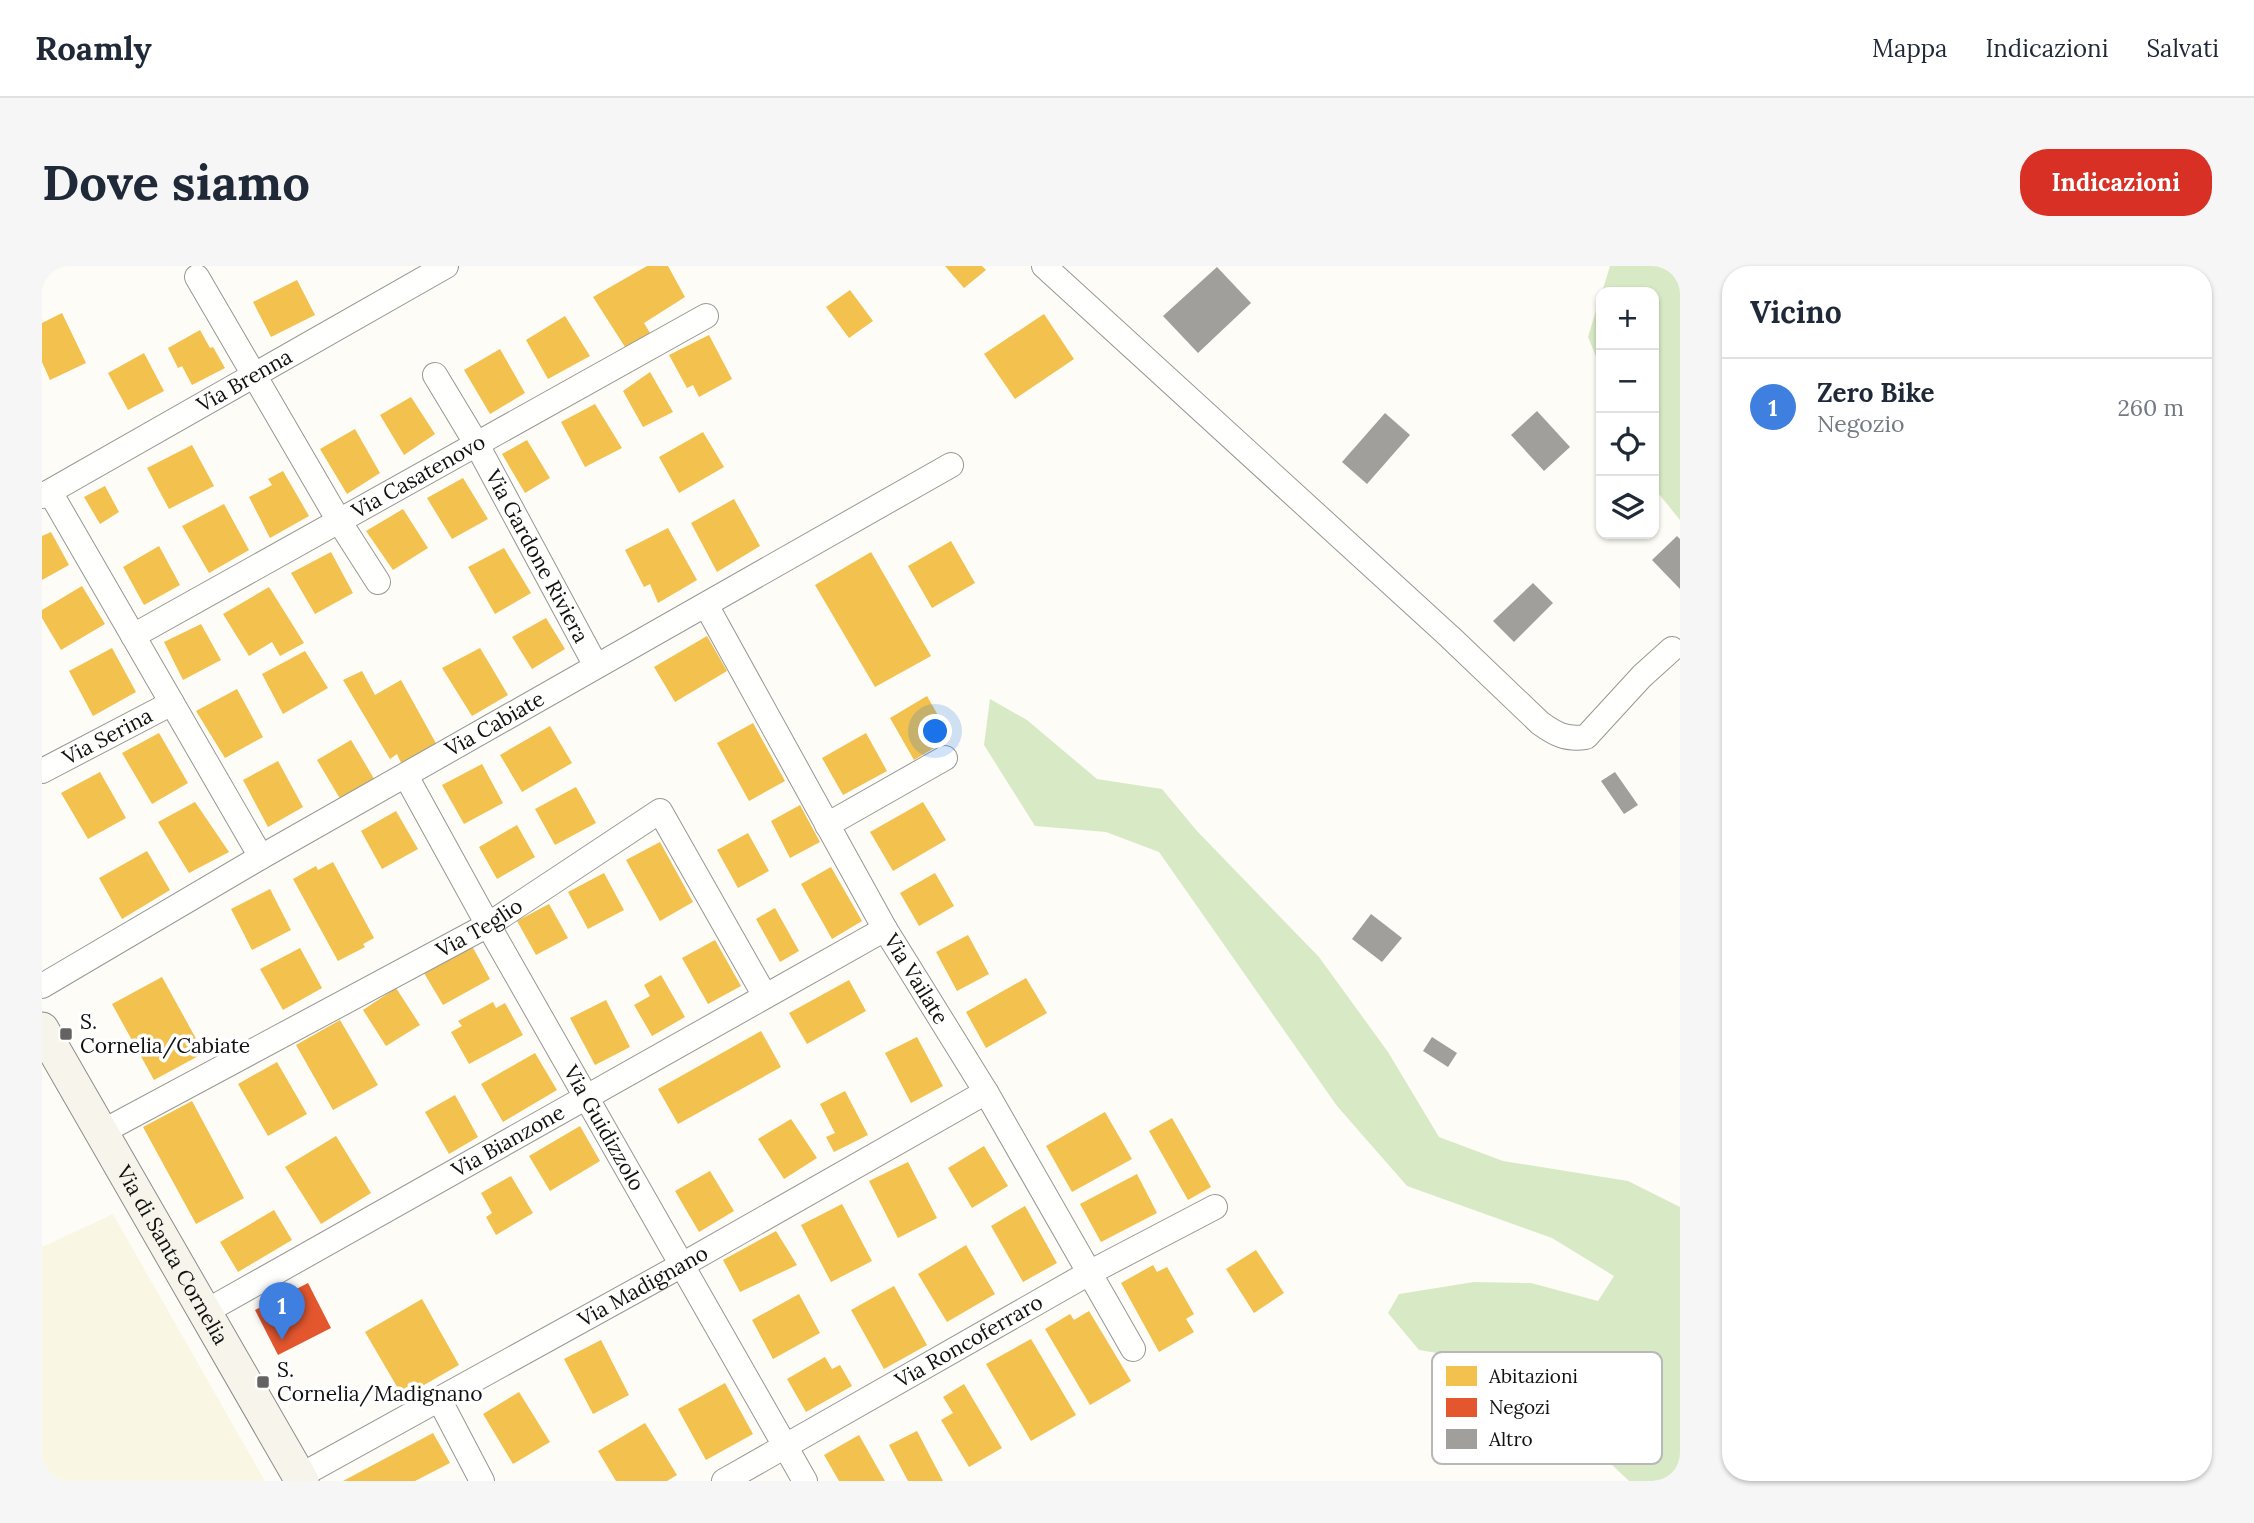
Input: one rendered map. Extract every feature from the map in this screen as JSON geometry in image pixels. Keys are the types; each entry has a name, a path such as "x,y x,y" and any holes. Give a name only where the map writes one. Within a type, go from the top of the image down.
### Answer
{"street":[{"name":"Via Brenna","path":"46,494 446,266"},
{"path":"1044,266 1553,733 1575,739 1586,737 1642,676 1672,649"},
{"path":"197,277 377,582"},
{"name":"Via Casatenovo","path":"133,636 706,316"},
{"name":"Via Gardone Riviera","path":"435,375 476,443 596,666"},
{"name":"Via Cabiate","path":"42,986 261,857 951,465"},
{"path":"46,494 133,636 261,857"},
{"name":"Via Vailate","path":"706,605 885,929 986,1092 1133,1349"},
{"name":"Via Serina","path":"42,771 172,703"},
{"path":"827,825 945,758"},
{"name":"Via Guidizzolo","path":"406,776 805,1481"},
{"name":"Via Teglio","path":"102,1132 488,925 660,811 765,996"},
{"name":"Via Bianzone","path":"205,1312 885,929"},
{"name":"Via di Santa Cornelia","path":"42,1029 301,1479"},
{"name":"Via Madignano","path":"301,1479 986,1092"},
{"name":"Via Roncoferraro","path":"724,1481 1089,1273 1214,1207"},
{"path":"439,1399 482,1481"}],"shaded area":[{"path":"113,1214 265,1481 42,1481 42,1247"}],"green space":[{"path":"1610,266 1680,266 1680,520 1659,494 1659,287 1604,287"},
{"path":"1596,311 1596,357 1588,337"},
{"path":"990,699 1027,720 1097,779 1162,789 1197,831 1319,957 1388,1052 1439,1137 1503,1161 1628,1181 1680,1207 1680,1481 1629,1481 1611,1464 1662,1464 1662,1352 1419,1350 1388,1313 1399,1294 1474,1282 1531,1283 1598,1301 1614,1276 1552,1238 1407,1186 1337,1106 1159,852 1106,832 1035,826 984,745"}],"building: Abitazioni":[{"path":"647,266 668,266 685,297 644,323 650,333 625,347 593,297"},
{"path":"945,266 982,266 986,270 964,288"},
{"path":"297,280 315,315 271,337 253,302"},
{"path":"850,290 873,321 849,338 826,307"},
{"path":"62,313 86,363 50,380 42,362 42,323"},
{"path":"1044,314 1074,359 1015,399 984,354"},
{"path":"565,316 590,356 548,379 526,340"},
{"path":"200,330 225,368 192,385 182,366 178,368 168,348"},
{"path":"709,335 732,379 699,397 693,385 687,388 669,355"},
{"path":"500,349 525,393 490,414 464,370"},
{"path":"144,353 164,391 128,410 108,373"},
{"path":"650,372 673,412 643,427 623,391"},
{"path":"411,397 435,434 404,455 380,415"},
{"path":"595,404 622,448 585,467 561,422"},
{"path":"355,429 380,473 347,494 320,449"},
{"path":"703,432 724,467 679,493 659,457"},
{"path":"527,440 550,478 525,493 502,454"},
{"path":"192,445 214,486 169,509 147,468"},
{"path":"283,471 309,516 270,538 249,497 272,485 268,479"},
{"path":"463,478 488,519 452,539 427,498"},
{"path":"105,486 119,512 100,524 84,497"},
{"path":"734,499 760,546 717,572 691,523"},
{"path":"224,504 249,550 209,573 182,526"},
{"path":"403,509 428,548 393,570 366,531"},
{"path":"668,528 697,580 658,603 650,584 644,587 625,550"},
{"path":"51,532 69,565 42,580 42,536"},
{"path":"951,541 975,583 932,608 908,566"},
{"path":"159,546 180,585 144,605 123,567"},
{"path":"504,548 531,593 495,614 468,567"},
{"path":"331,552 353,593 315,614 291,573"},
{"path":"871,552 931,656 875,687 815,585"},
{"path":"82,586 105,624 61,650 42,618 42,610"},
{"path":"269,587 304,643 280,656 272,642 249,656 223,614"},
{"path":"546,618 565,649 532,669 512,637"},
{"path":"201,624 221,660 183,680 164,642"},
{"path":"707,636 727,671 675,702 654,667"},
{"path":"112,648 136,692 93,716 69,671"},
{"path":"480,648 508,695 472,716 442,668"},
{"path":"305,651 328,688 283,714 262,674"},
{"path":"362,671 375,695 401,680 438,747 403,767 397,754 390,759 343,680"},
{"path":"237,689 263,737 225,758 196,711"},
{"path":"927,696 951,738 914,760 890,718"},
{"path":"753,723 785,781 749,801 717,743"},
{"path":"550,726 572,763 522,792 500,755"},
{"path":"159,733 188,783 152,804 122,753"},
{"path":"866,733 887,771 843,795 822,758"},
{"path":"351,740 376,782 342,802 317,760"},
{"path":"278,761 303,807 268,827 243,780"},
{"path":"482,764 503,803 464,824 442,785"},
{"path":"100,772 126,818 88,839 61,793"},
{"path":"576,787 596,823 555,845 535,809"},
{"path":"195,802 229,852 189,873 158,822"},
{"path":"923,802 946,840 893,871 870,832"},
{"path":"800,805 820,842 790,858 771,821"},
{"path":"396,811 418,849 382,869 361,831"},
{"path":"517,825 535,857 497,879 479,847"},
{"path":"748,833 769,871 738,888 717,850"},
{"path":"660,842 693,902 660,921 626,860"},
{"path":"147,851 170,890 122,919 99,878"},
{"path":"333,862 374,938 363,944 365,947 338,961 293,879 316,866 318,870"},
{"path":"831,867 862,921 832,939 801,884"},
{"path":"604,873 624,910 588,929 568,892"},
{"path":"935,873 954,906 919,926 900,893"},
{"path":"270,889 291,930 252,950 231,909"},
{"path":"549,904 568,938 536,955 517,921"},
{"path":"775,908 799,951 780,962 756,919"},
{"path":"968,935 989,974 957,991 936,952"},
{"path":"715,940 741,986 708,1004 682,958"},
{"path":"472,946 490,979 443,1005 424,973"},
{"path":"300,948 322,988 283,1010 260,969"},
{"path":"661,975 685,1017 652,1036 634,1005 650,996 644,985"},
{"path":"162,977 204,1053 154,1080 112,1004"},
{"path":"1026,978 1047,1013 986,1048 966,1012"},
{"path":"849,980 866,1011 807,1044 789,1013"},
{"path":"396,988 420,1025 386,1046 363,1010"},
{"path":"606,1000 630,1047 595,1065 570,1018"},
{"path":"493,1002 496,1008 505,1003 523,1035 469,1064 451,1032 462,1026 458,1021"},
{"path":"340,1020 378,1085 333,1110 296,1045"},
{"path":"761,1031 781,1067 678,1124 658,1089"},
{"path":"917,1037 943,1086 911,1103 885,1053"},
{"path":"535,1053 557,1090 503,1122 481,1084"},
{"path":"277,1062 307,1114 268,1136 238,1084"},
{"path":"845,1091 868,1135 834,1152 826,1137 835,1133 820,1104"},
{"path":"455,1095 478,1137 449,1154 425,1112"},
{"path":"192,1101 244,1198 196,1224 143,1127"},
{"path":"1105,1112 1132,1159 1072,1192 1046,1146"},
{"path":"1172,1118 1211,1187 1188,1200 1149,1131"},
{"path":"791,1119 817,1158 784,1179 758,1139"},
{"path":"580,1126 600,1161 550,1191 529,1156"},
{"path":"336,1136 371,1193 321,1224 285,1167"},
{"path":"984,1146 1008,1186 972,1208 948,1168"},
{"path":"908,1162 937,1218 898,1238 869,1181"},
{"path":"710,1171 734,1211 699,1232 675,1191"},
{"path":"1137,1174 1157,1213 1101,1242 1080,1204"},
{"path":"511,1176 533,1213 496,1235 486,1217 492,1213 481,1193"},
{"path":"842,1204 872,1261 831,1282 801,1225"},
{"path":"1025,1206 1057,1263 1023,1282 991,1226"},
{"path":"274,1210 292,1240 238,1272 220,1242"},
{"path":"776,1231 797,1265 740,1292 723,1260"},
{"path":"966,1245 995,1294 947,1322 918,1274"},
{"path":"1256,1250 1284,1293 1254,1313 1226,1269"},
{"path":"1153,1265 1157,1272 1167,1267 1194,1314 1186,1319 1194,1332 1159,1352 1121,1283"},
{"path":"894,1286 927,1345 884,1369 851,1310"},
{"path":"799,1294 820,1333 773,1359 752,1320"},
{"path":"422,1299 459,1365 403,1397 365,1332"},
{"path":"1089,1311 1131,1381 1090,1405 1045,1329 1070,1314 1074,1320"},
{"path":"1031,1339 1076,1415 1031,1441 986,1364"},
{"path":"601,1340 629,1395 593,1414 564,1359"},
{"path":"825,1357 832,1369 840,1365 852,1386 806,1412 787,1379"},
{"path":"725,1383 753,1434 706,1460 678,1409"},
{"path":"964,1384 1002,1448 969,1467 941,1420 953,1413 943,1397"},
{"path":"519,1392 550,1442 513,1464 483,1414"},
{"path":"645,1423 677,1475 667,1481 616,1481 598,1451"},
{"path":"917,1431 943,1481 908,1481 889,1445"},
{"path":"433,1433 450,1463 415,1481 343,1481"},
{"path":"859,1435 885,1481 839,1481 824,1455"}],"building: Negozi":[{"path":"308,1283 331,1328 278,1355 255,1310"}],"building: Altro":[{"path":"1217,267 1251,303 1198,353 1163,316"},
{"path":"1537,411 1570,447 1544,471 1511,435"},
{"path":"1385,413 1410,435 1367,484 1342,462"},
{"path":"1677,536 1680,539 1680,589 1652,560"},
{"path":"1533,583 1553,603 1514,642 1493,621"},
{"path":"1615,772 1638,805 1624,814 1601,781"},
{"path":"1371,914 1402,938 1382,962 1352,939"},
{"path":"1432,1037 1457,1053 1448,1067 1423,1051"}],"place":[{"name":"S. Cornelia/Cabiate","path":"66,1034"},
{"name":"Zero Bike","path":"282,1340"},
{"name":"S. Cornelia/Madignano","path":"263,1382"}]}
